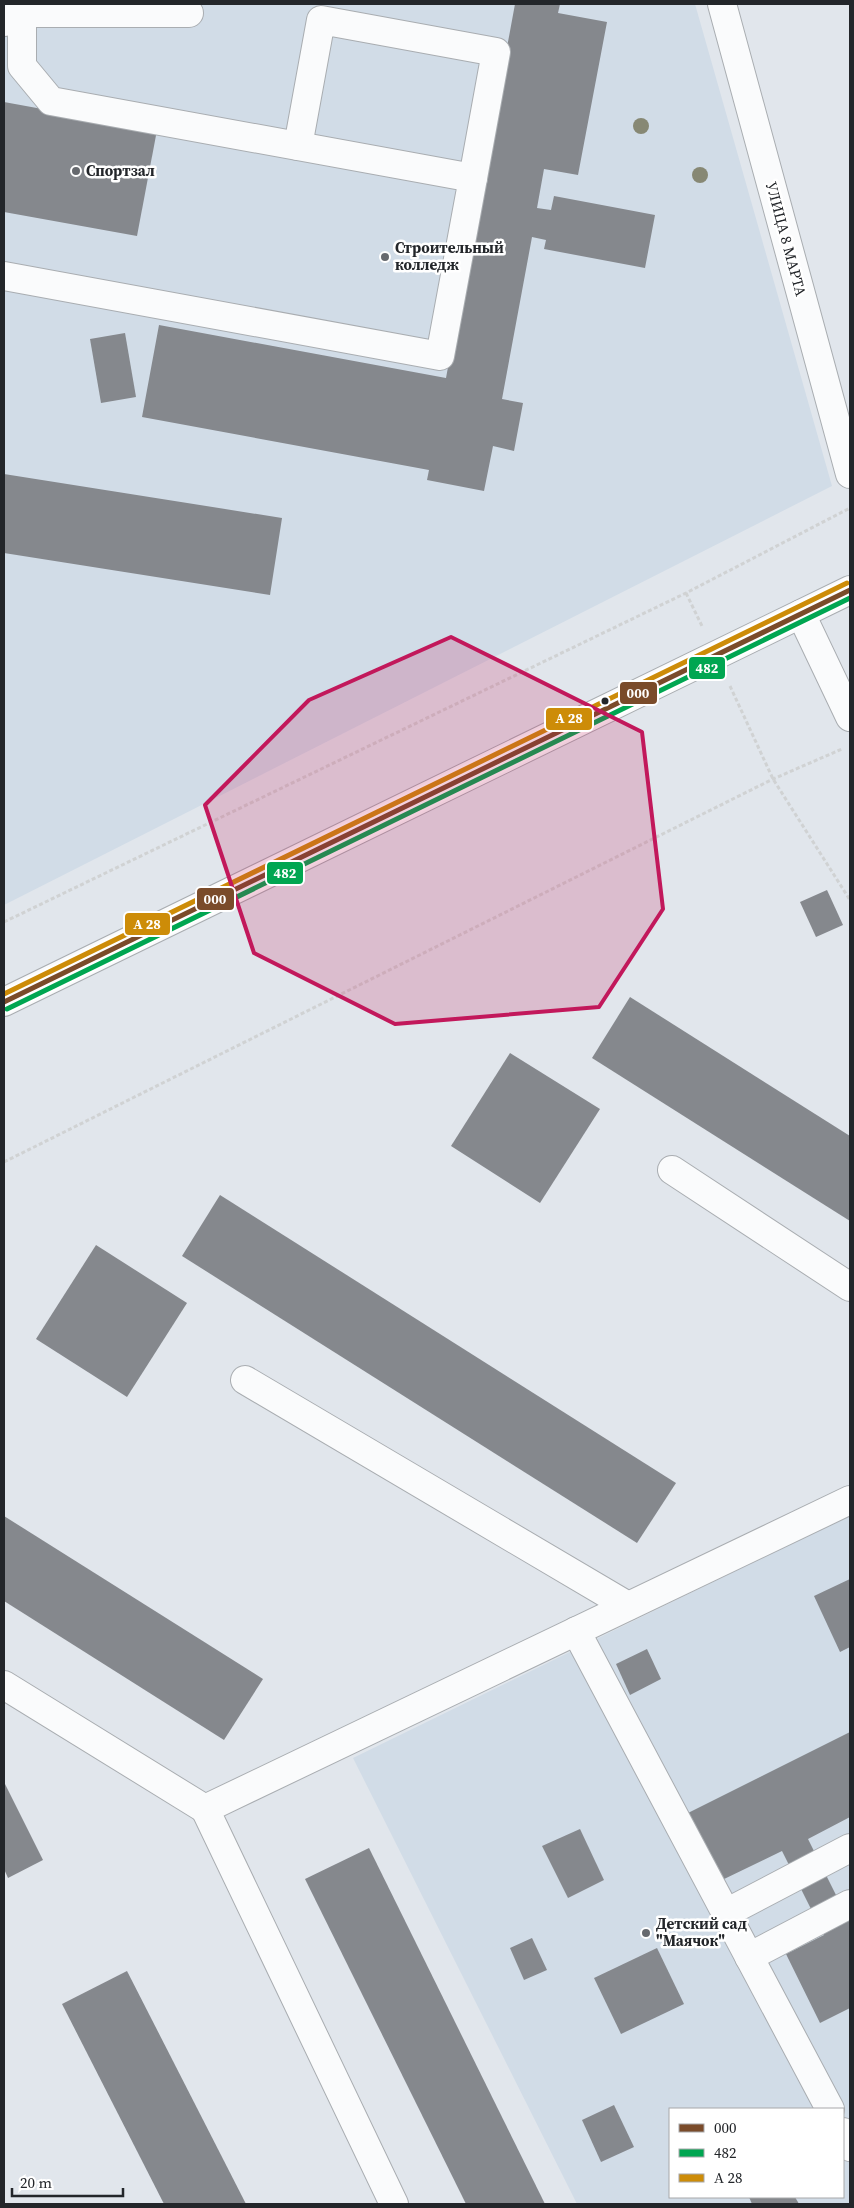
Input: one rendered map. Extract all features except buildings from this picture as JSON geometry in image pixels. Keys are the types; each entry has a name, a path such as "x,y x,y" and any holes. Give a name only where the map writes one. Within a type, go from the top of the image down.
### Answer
{"main road":[{"name":"УЛИЦА 8 МАРТА","path":"722,4 850,474"},
{"path":"189,13 15,13 22,66 51,101 473,178"},
{"path":"4,276 440,356 496,52 321,20 298,146"},
{"path":"4,1002 850,590"},
{"path":"801,614 850,716"},
{"path":"672,1170 850,1287"},
{"path":"245,1380 628,1606"},
{"path":"205,1809 850,1500"},
{"path":"576,1630 829,2108"},
{"path":"4,1685 205,1809 394,2204"},
{"path":"726,1913 850,1848"},
{"path":"749,1958 850,1904"},
{"path":"844,2134 850,2146"}],"path":[{"path":"4,922 686,593 850,508"},
{"path":"686,593 773,779 850,900"},
{"path":"4,1162 773,779 850,745"}],"highlighted area":[{"path":"451,637 642,732 663,909 599,1007 395,1024 254,953 205,805 309,700"}],"shaded area":[{"name":"Строительный колледж","path":"51,4 695,4 832,486 4,905 4,28 53,28"},
{"name":"Детский сад \"Маячок\"","path":"850,1515 850,2204 577,2204 353,1758"}],"transit line":[{"path":"4,994 847,583"},
{"name":"000","path":"4,1002 850,590"},
{"name":"482","path":"7,1009 850,598"}],"place":[{"name":"Спортзал","path":"76,171"},
{"name":"Строительный колледж","path":"385,257"},
{"name":"Детский сад \"Маячок\"","path":"646,1933"}]}
